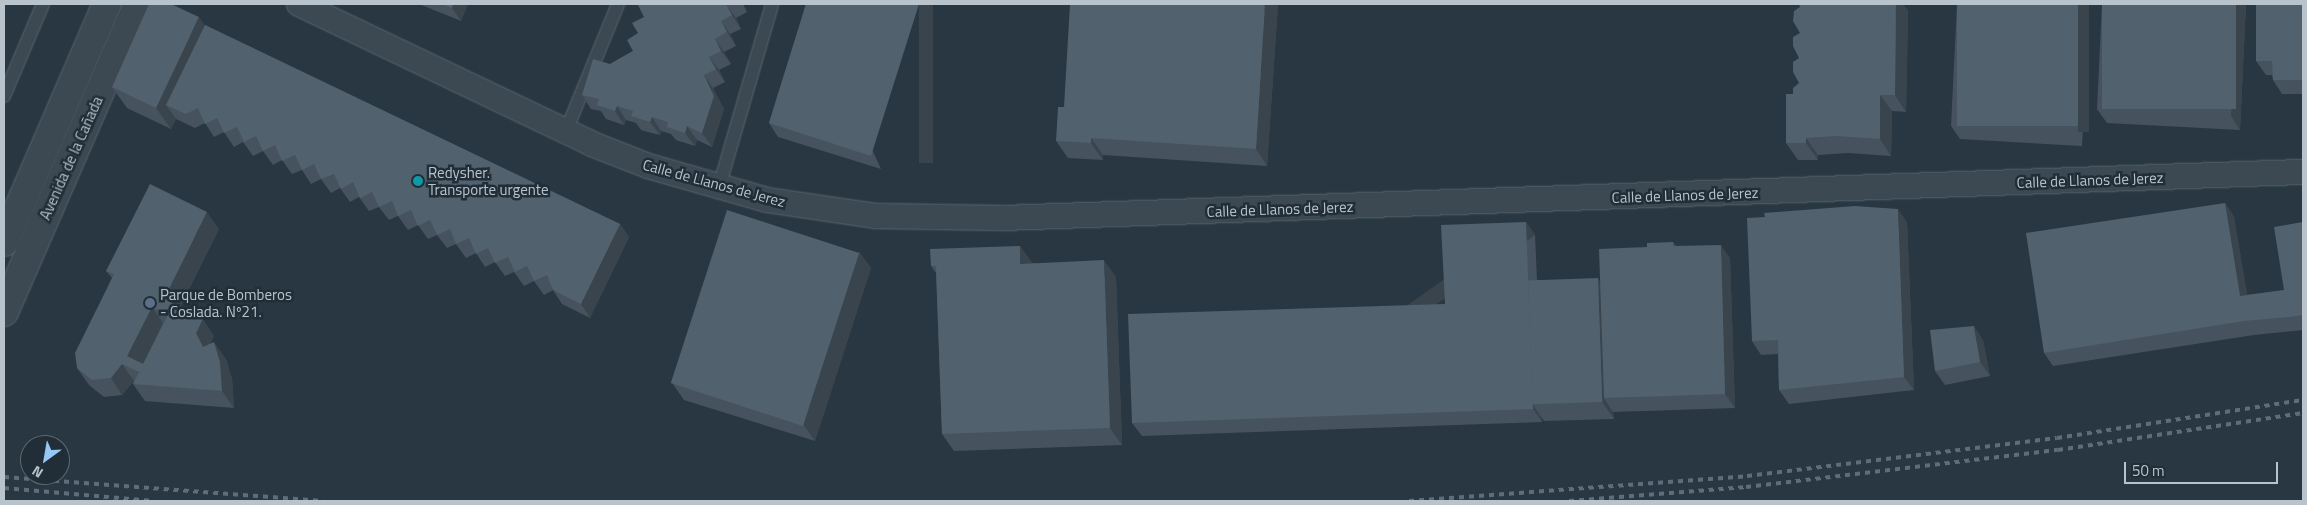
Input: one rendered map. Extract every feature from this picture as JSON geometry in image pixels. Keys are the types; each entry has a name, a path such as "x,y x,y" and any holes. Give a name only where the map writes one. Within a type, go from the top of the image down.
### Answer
{"street":[{"name":"Avenida de la Cañada","path":"4,242 107,4"},
{"name":"Avenida de la Cañada","path":"4,312 138,4"},
{"name":"Calle de Llanos de Jerez","path":"299,4 566,131 648,166 767,200 875,216 1003,218 2303,172"}],"lane":[{"path":"4,96 43,4"},
{"path":"566,131 618,4"},
{"path":"719,187 772,4"}],"building":[{"path":"149,4 171,4 199,17 156,108 112,87"},
{"path":"442,4 453,4 452,8"},
{"path":"726,4 732,15 721,21 727,32 715,39 721,51 709,57 716,69 704,75 714,96 702,133 687,126 685,133 667,127 668,122 652,117 650,122 634,117 631,116 633,111 617,106 615,111 597,105 599,99 582,95 593,59 610,64 633,51 627,40 638,33 632,23 644,17 638,5"},
{"path":"806,4 919,4 871,156 769,123"},
{"path":"1070,4 1265,4 1256,149 1091,138 1091,143 1056,141 1058,107 1064,107"},
{"path":"1799,4 1896,4 1895,95 1880,95 1880,139 1836,136 1806,138 1806,143 1786,143 1786,94 1793,94 1793,88 1799,83 1793,72 1793,62 1799,58 1793,46 1793,37 1800,33 1793,21 1794,11 1800,7"},
{"path":"1957,4 2078,4 2078,126 1957,126"},
{"path":"2102,4 2236,4 2236,109 2102,109"},
{"path":"2256,4 2303,4 2303,80 2273,80 2272,61 2256,61"},
{"name":"Redysher. Transporte urgente","path":"205,25 620,224 581,304 553,290 547,275 534,281 527,266 515,272 508,257 495,263 488,248 476,254 469,238 456,244 450,229 437,235 430,220 418,226 411,210 398,216 392,201 379,207 372,192 360,198 353,182 341,189 334,174 321,179 314,164 302,170 295,155 282,161 275,145 263,151 256,136 244,142 237,127 224,133 217,118 205,124 198,108 186,114 166,105"},
{"name":"Parque de Bomberos - Coslada. Nº21.","path":"150,184 207,212 164,299 203,319 196,333 203,347 214,342 220,362 222,391 133,384 139,372 122,364 111,378 92,380 77,368 75,353 114,274 106,271","holes":["152,307 168,315 143,364 127,356"]},
{"path":"2225,203 2240,296 2284,290 2274,227 2303,222 2303,315 2244,321 2044,353 2026,233"},
{"path":"1855,206 1898,209 1904,377 1779,390 1778,340 1752,341 1747,218 1765,217 1764,213"},
{"path":"727,210 859,253 803,426 671,383"},
{"path":"1526,222 1533,409 1132,423 1128,314 1445,304 1441,225"},
{"path":"1673,242 1673,246 1721,245 1725,394 1604,398 1599,249 1647,247 1647,243"},
{"path":"1020,246 1020,264 1104,260 1110,428 942,434 936,266 931,266 930,249"},
{"path":"1598,278 1602,402 1532,404 1528,280"},
{"path":"1974,326 1980,362 1935,371 1930,330"}],"railway":[{"path":"1409,501 1747,476 2057,438 2303,400"},
{"path":"1569,501 1746,487 2058,450 2303,413"},
{"path":"4,477 323,501"},
{"path":"4,488 153,501"}],"place":[{"name":"Redysher. Transporte urgente","path":"418,181"},
{"name":"Parque de Bomberos - Coslada. Nº21.","path":"150,303"}]}
